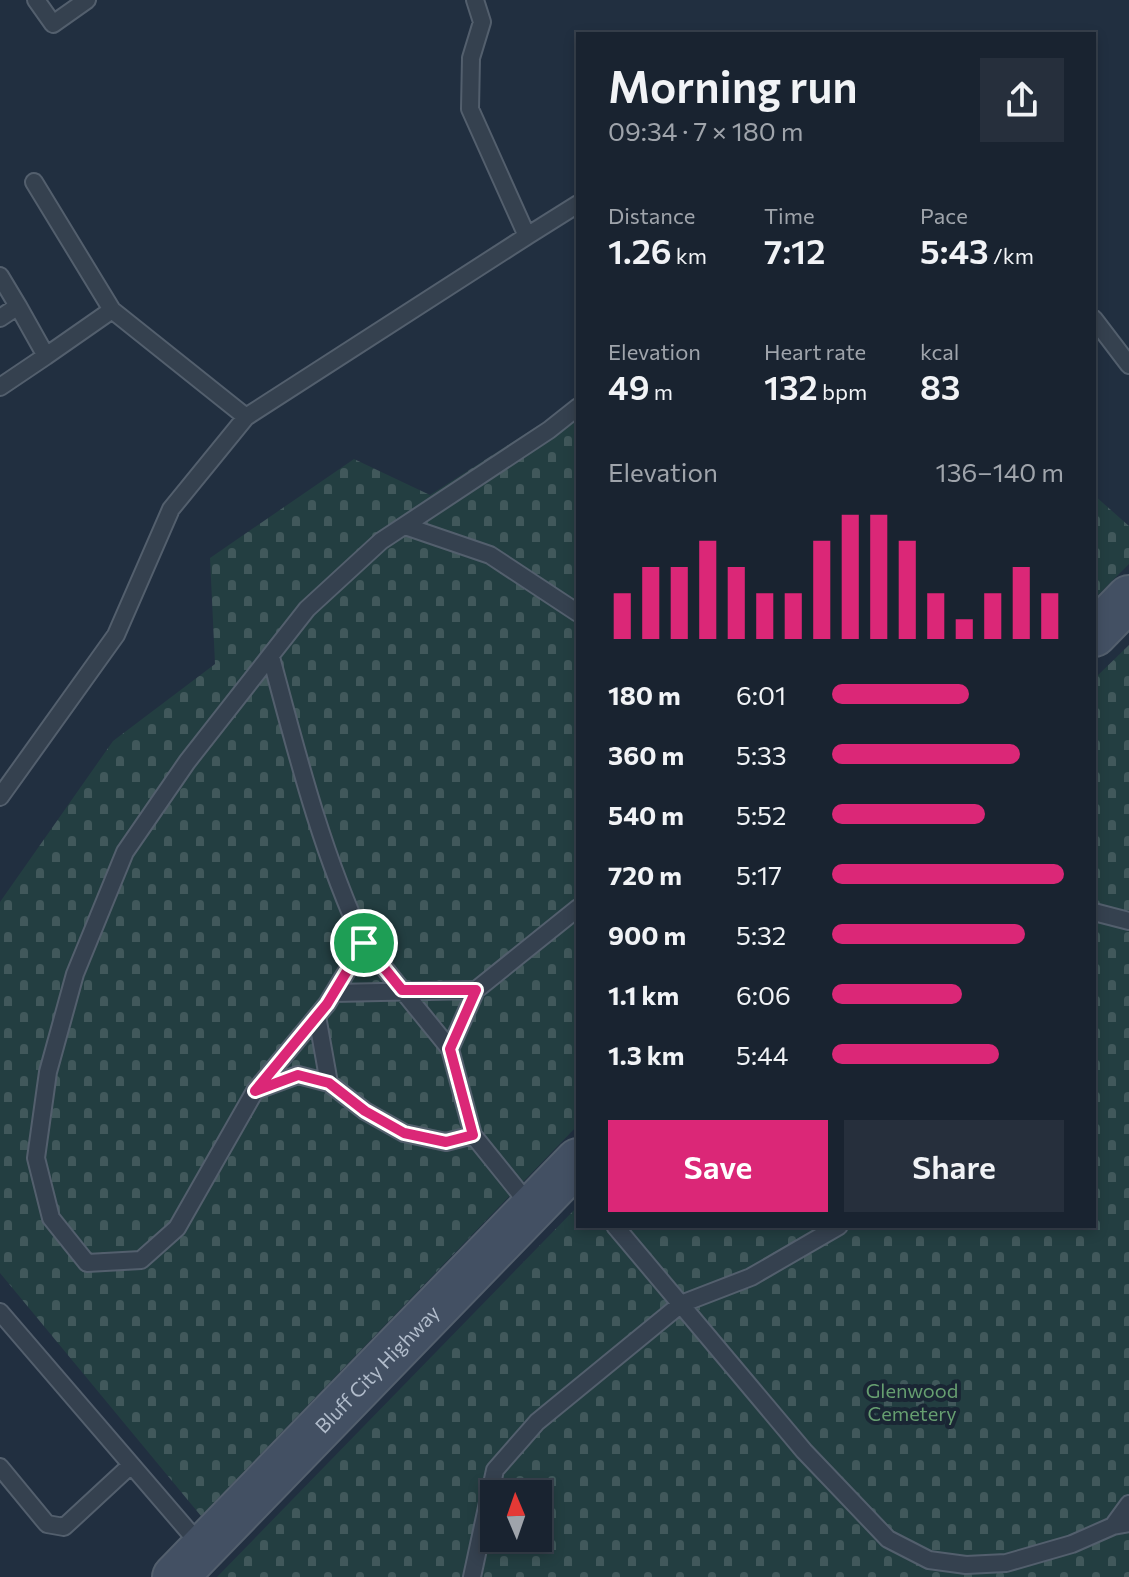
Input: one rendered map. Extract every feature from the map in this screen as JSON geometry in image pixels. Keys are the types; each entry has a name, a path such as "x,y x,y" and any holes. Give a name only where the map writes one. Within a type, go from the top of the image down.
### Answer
{"main road":[{"path":"1096,632 1129,598"},
{"name":"Bluff City Highway","path":"189,1563 532,1208 575,1171"}],"lane":[{"path":"36,0 53,24 87,0"},
{"path":"475,0 482,22 471,58 470,109 527,236"},
{"path":"34,182 112,310 246,417"},
{"path":"0,797 116,635 171,509 246,417 576,205"},
{"path":"0,276 46,356"},
{"path":"0,318 18,306"},
{"path":"0,387 112,310"},
{"path":"1096,322 1129,365"},
{"path":"364,943 334,993 255,1091 177,1228 141,1260 87,1263 51,1218 36,1158 48,1072 75,974 125,852 187,762 307,609 381,541 549,430 576,409"},
{"path":"405,526 490,555 576,612"},
{"path":"271,657 310,802 341,895 364,943 450,1049 473,1135 532,1208"},
{"path":"450,1049 476,990 576,910"},
{"path":"1096,913 1129,921"},
{"path":"334,993 476,990"},
{"path":"317,1016 329,1083"},
{"path":"255,1091 298,1075 329,1083 365,1111 404,1133 446,1142 473,1135"},
{"path":"617,1228 804,1451 888,1539 929,1560 966,1565 1006,1563 1072,1544 1121,1524 1129,1504"},
{"path":"472,1577 495,1470 537,1422 681,1304 751,1277 836,1228"},
{"path":"0,1312 131,1465 189,1563"},
{"path":"0,1467 47,1524 64,1527 131,1465"}],"green space":[{"path":"576,401 576,1127 201,1516 0,1273 0,902 113,741 215,664 210,558 354,459 430,495"},
{"path":"1096,497 1129,526 1129,564 1096,597"},
{"name":"Glenwood Cemetery","path":"1129,645 1129,1577 217,1577 576,1208 576,1228 1096,1228 1096,677"}],"route":[{"path":"364,943 402,990 476,990 450,1049 473,1135 446,1142 404,1133 365,1111 329,1083 298,1075 255,1091 327,1004 364,943"}]}
